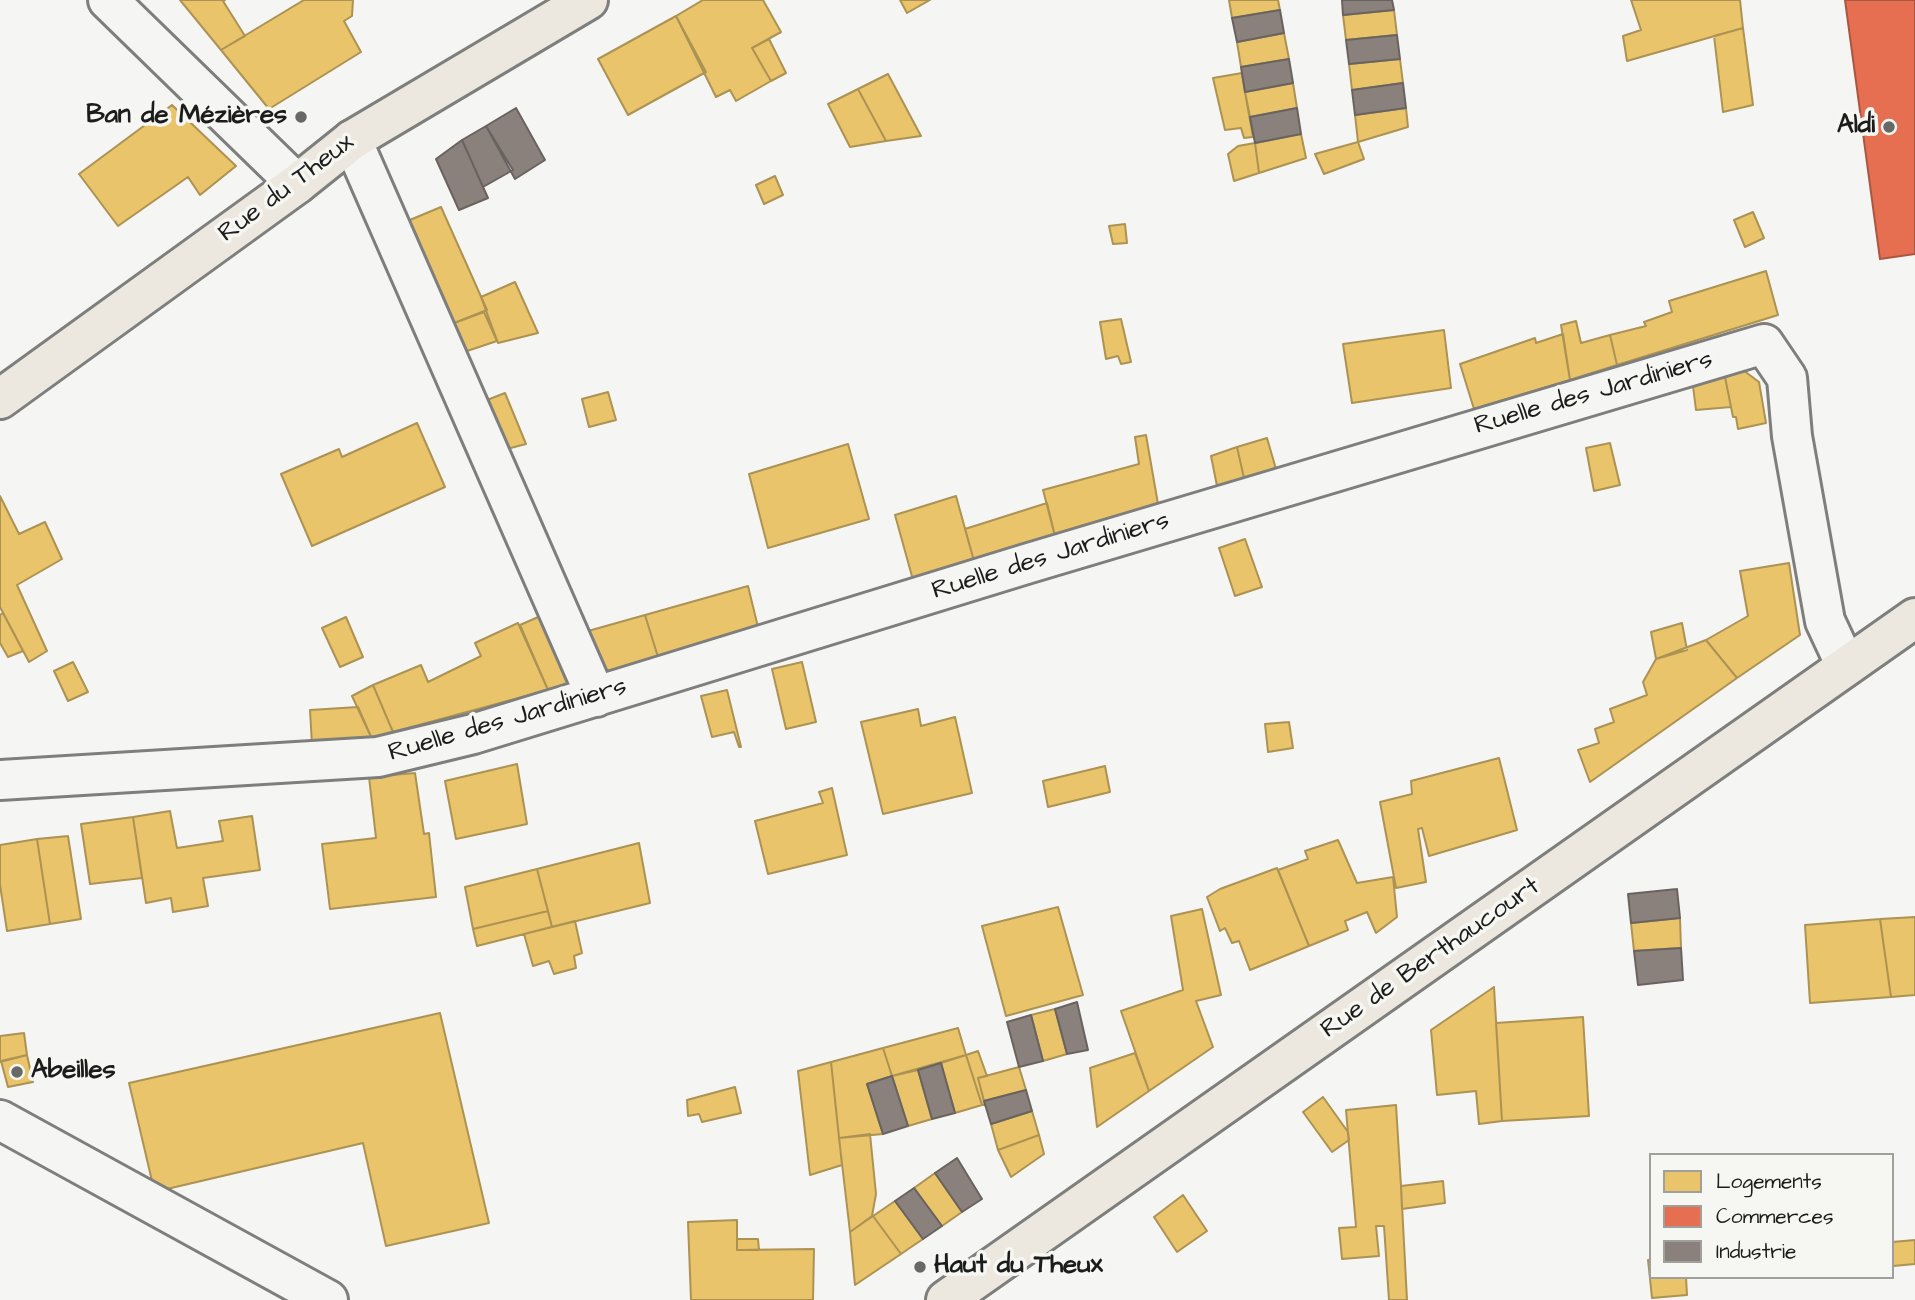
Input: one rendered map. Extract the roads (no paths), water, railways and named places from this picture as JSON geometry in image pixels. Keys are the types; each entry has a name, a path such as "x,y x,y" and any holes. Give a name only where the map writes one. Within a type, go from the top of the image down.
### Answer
{"main road":[{"name":"Rue du Theux","path":"0,399 297,184 352,140 588,0"},
{"name":"Rue de Berthaucourt","path":"946,1300 1915,618"}],"street":[{"path":"108,0 297,184"},
{"path":"352,140 596,698"},
{"name":"Ruelle des Jardiniers","path":"0,780 378,757 473,734 1039,560 1764,345 1787,378 1792,436 1825,621 1846,666"},
{"path":"0,1120 328,1300"}],"place":[{"name":"Ban de Mézières","path":"301,117"},
{"name":"Aldi","path":"1889,127"},
{"name":"Abeilles","path":"17,1072"},
{"name":"Haut du Theux","path":"920,1267"}]}
